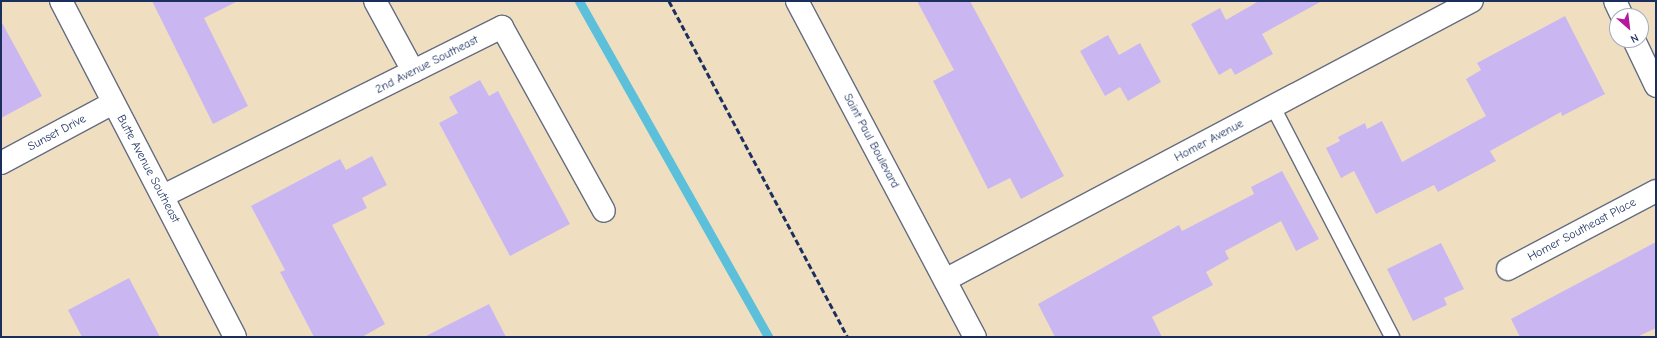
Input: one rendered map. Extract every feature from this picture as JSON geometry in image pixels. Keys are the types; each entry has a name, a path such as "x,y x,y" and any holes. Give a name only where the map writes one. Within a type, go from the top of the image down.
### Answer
{"street":[{"name":"Butte Avenue Southeast","path":"61,1 112,104 163,196 235,337"},
{"path":"376,1 413,71"},
{"name":"Saint Paul Boulevard","path":"797,1 975,337"},
{"name":"Homer Avenue","path":"945,280 1472,1"},
{"name":"2nd Avenue Southeast","path":"163,196 502,27 604,211"},
{"path":"1638,48 1656,86"},
{"name":"Sunset Drive","path":"1,163 112,104"},
{"name":"Homer Southeast Place","path":"1508,269 1656,191"}],"lane":[{"path":"1273,107 1392,337"}],"building":[{"path":"152,1 238,1 204,18 248,106 213,124"},
{"path":"917,1 970,1 1064,176 1021,199 1010,178 988,189 933,81 954,70"},
{"path":"1259,1 1322,1 1262,34 1273,54 1235,75 1231,68 1219,75 1191,24 1220,8 1226,20"},
{"path":"1565,16 1605,94 1562,116 1561,112 1490,151 1496,161 1438,192 1434,185 1376,214 1354,171 1341,178 1326,148 1340,141 1338,137 1365,123 1367,129 1382,121 1402,162 1486,116 1466,79 1481,70 1477,63"},
{"path":"1,21 42,96 1,118"},
{"path":"1108,35 1119,55 1140,43 1161,82 1128,101 1120,87 1105,96 1080,51"},
{"path":"480,80 489,96 498,91 570,224 510,256 439,123 458,113 449,97"},
{"path":"372,156 387,185 362,198 367,208 332,225 385,324 362,337 314,337 280,272 285,270 251,206 340,159 346,170"},
{"path":"1282,171 1319,239 1296,251 1281,221 1225,251 1229,259 1206,272 1213,285 1152,317 1162,337 1055,337 1038,304 1179,225 1182,231 1254,194 1251,187"},
{"path":"1656,242 1656,328 1637,337 1520,337 1511,319"},
{"path":"1441,243 1464,289 1444,298 1447,305 1413,321 1387,269"},
{"path":"129,278 160,337 82,337 68,310"},
{"path":"489,304 506,337 424,337"}],"waterway":[{"path":"579,1 768,337"}],"railway":[{"path":"669,1 848,337"}]}
